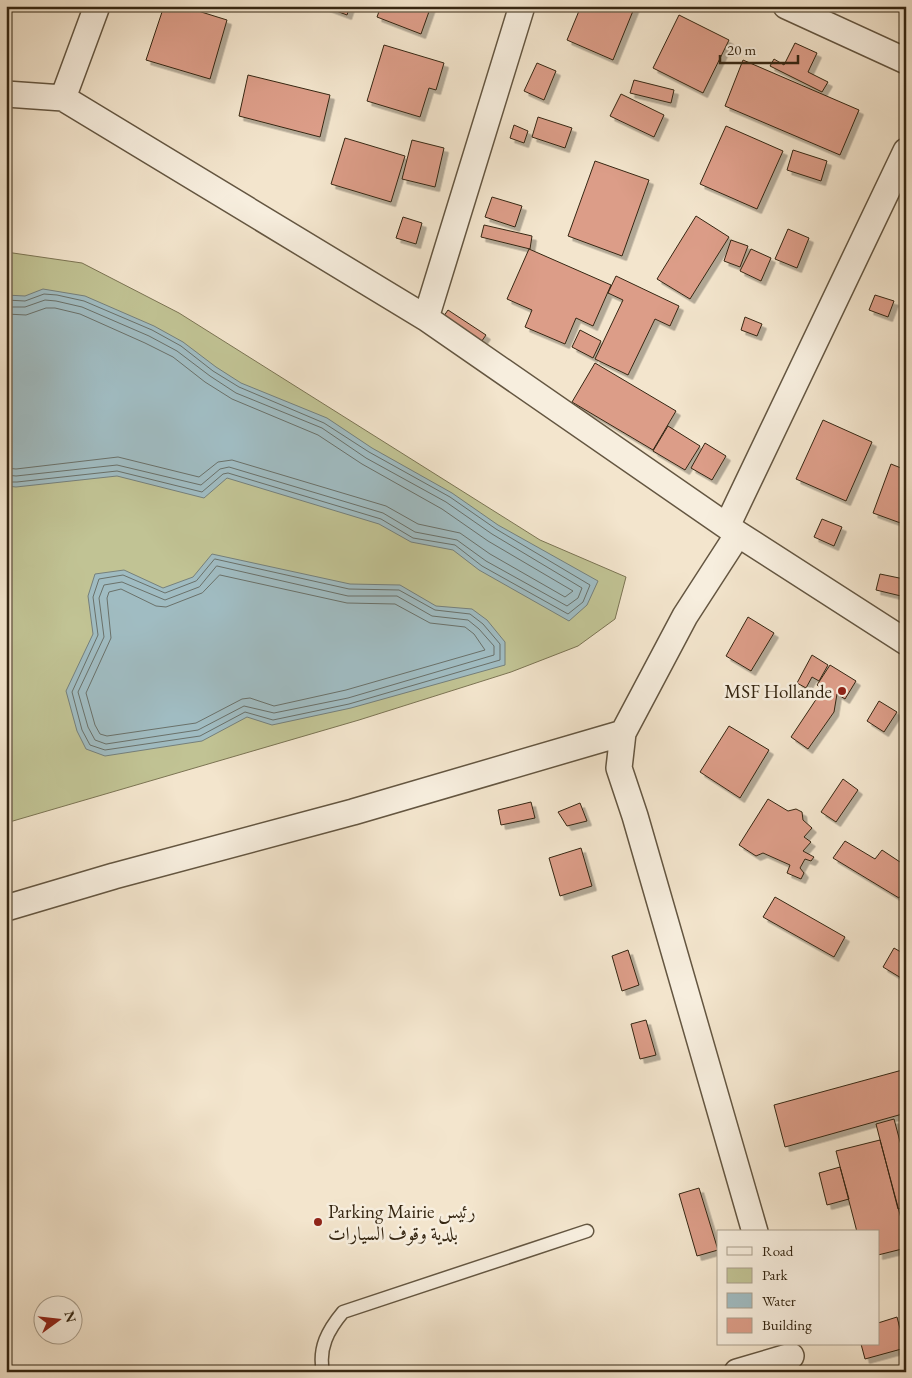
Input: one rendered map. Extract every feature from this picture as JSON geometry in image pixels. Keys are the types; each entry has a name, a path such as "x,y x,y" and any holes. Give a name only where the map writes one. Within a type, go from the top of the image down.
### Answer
{"street":[{"path":"63,98 97,6"},
{"path":"426,318 522,6"},
{"path":"786,6 906,61"},
{"path":"6,94 63,98 426,318 733,530 906,642"},
{"path":"754,1230 635,816 619,768 623,733 733,530 906,150"},
{"path":"6,908 114,876 353,812 623,733"},
{"path":"737,1372 791,1357"}],"lane":[{"path":"323,1372 321,1363 323,1344 331,1327 343,1312 587,1231"}],"green space":[{"path":"6,252 82,263 179,313 540,540 626,577 615,619 578,646 511,672 359,720 6,823"}],"water":[{"path":"43,289 85,296 154,326 183,342 241,383 327,418 372,448 452,493 498,525 598,581 587,605 569,621 479,570 453,550 411,542 379,524 227,478 204,498 117,476 16,487 6,486 6,295 25,296"},
{"path":"212,554 350,584 400,585 436,606 472,609 487,620 505,642 505,665 351,708 272,725 247,717 202,741 105,756 86,749 77,731 66,691 93,634 88,596 95,574 124,570 163,588 193,577"}],"building":[{"path":"164,6 182,6 227,20 210,79 146,60"},
{"path":"323,6 350,6 347,15"},
{"path":"381,6 431,6 421,34 377,17"},
{"path":"581,6 635,6 613,60 567,40"},
{"path":"679,15 729,40 703,93 653,68"},
{"path":"795,43 817,53 808,72 828,82 822,92 770,66 774,59 784,65"},
{"path":"384,45 444,63 436,90 429,88 420,117 367,101"},
{"path":"743,60 859,110 840,155 725,106"},
{"path":"537,63 556,71 544,100 524,91"},
{"path":"248,75 330,95 320,137 239,116"},
{"path":"634,80 674,90 671,103 630,93"},
{"path":"621,94 664,115 654,137 610,116"},
{"path":"538,117 572,128 565,148 532,137"},
{"path":"514,125 528,131 524,143 510,138"},
{"path":"726,126 783,151 757,209 700,184"},
{"path":"345,138 405,156 391,202 331,184"},
{"path":"412,140 444,148 435,187 402,179"},
{"path":"793,150 827,161 821,181 787,170"},
{"path":"595,161 649,180 622,256 568,236"},
{"path":"492,197 522,206 515,227 485,217"},
{"path":"696,216 729,237 690,299 657,279"},
{"path":"403,217 422,223 416,244 396,238"},
{"path":"484,225 532,236 530,249 481,237"},
{"path":"788,229 809,238 797,268 775,259"},
{"path":"731,240 748,246 740,267 724,261"},
{"path":"529,249 611,285 593,326 576,318 565,344 525,327 532,310 507,299"},
{"path":"751,249 771,258 761,281 740,271"},
{"path":"616,276 679,306 670,326 655,319 628,375 595,359 623,300 608,293"},
{"path":"875,295 894,301 888,317 869,310"},
{"path":"448,310 486,335 477,348 439,323"},
{"path":"745,317 762,324 757,336 741,330"},
{"path":"580,330 601,341 593,358 572,347"},
{"path":"595,363 676,411 653,450 572,402"},
{"path":"823,420 872,442 846,501 796,479"},
{"path":"668,426 700,446 685,470 653,451"},
{"path":"705,443 726,456 712,480 691,468"},
{"path":"891,464 906,470 906,525 873,513"},
{"path":"822,519 842,527 834,546 814,537"},
{"path":"880,574 904,579 901,596 876,590"},
{"path":"748,617 774,633 751,671 726,656"},
{"path":"812,655 828,665 819,681 812,677 806,688 797,683"},
{"path":"830,665 856,681 845,699 837,694 834,712 808,749 791,737 823,689 817,685"},
{"path":"879,701 897,712 884,732 867,721"},
{"path":"729,726 769,750 740,798 700,772"},
{"path":"843,779 858,790 836,822 821,812"},
{"path":"768,799 788,811 796,809 802,812 803,820 812,828 804,837 811,842 803,851 814,857 811,861 805,859 800,868 804,873 801,879 787,873 790,865 763,853 756,856 739,845"},
{"path":"531,802 535,818 501,825 498,810"},
{"path":"580,803 587,821 567,826 558,812"},
{"path":"845,841 875,859 882,850 906,866 906,887 899,898 833,858"},
{"path":"581,848 592,886 560,896 549,858"},
{"path":"775,897 845,937 834,957 763,917"},
{"path":"894,948 906,955 906,981 883,967"},
{"path":"628,950 639,985 622,991 612,956"},
{"path":"646,1020 656,1055 640,1059 631,1024"},
{"path":"906,1069 906,1113 785,1147 774,1105"},
{"path":"894,1119 906,1164 906,1207 898,1209 876,1124"},
{"path":"880,1140 906,1237 906,1248 880,1254 880,1230 856,1230 836,1151"},
{"path":"840,1167 849,1199 827,1205 819,1173"},
{"path":"699,1188 717,1250 697,1256 679,1194"},
{"path":"897,1317 905,1348 865,1359 862,1346 880,1346 880,1322"}],"place":[{"name":"MSF Hollande","path":"842,691"},
{"name":"Parking Mairie رئيس بلدية وقوف السيارات","path":"318,1222"}]}
